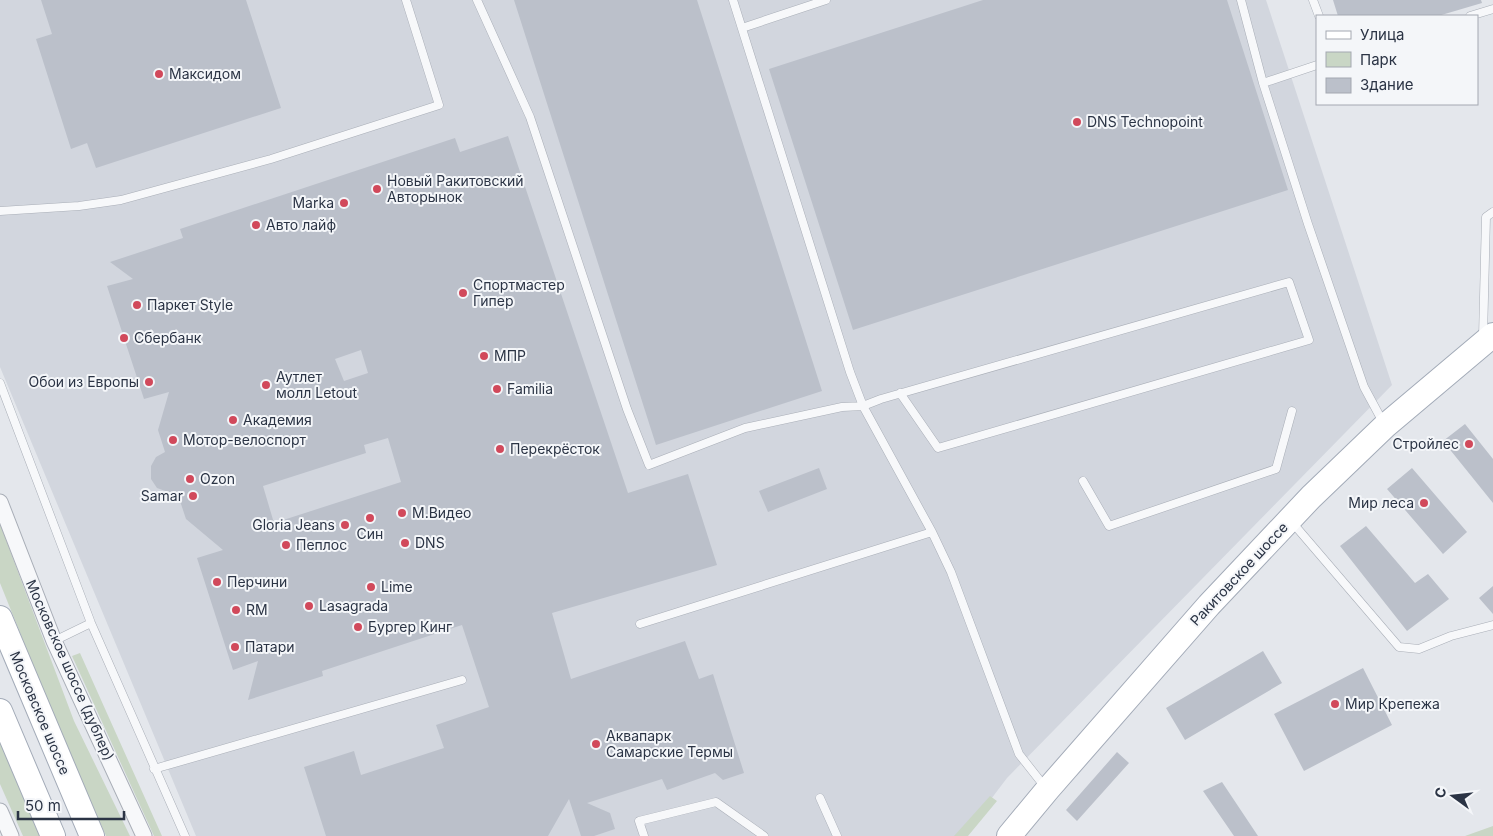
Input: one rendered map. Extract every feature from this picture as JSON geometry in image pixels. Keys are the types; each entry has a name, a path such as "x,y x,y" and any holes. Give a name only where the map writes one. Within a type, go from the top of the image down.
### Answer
{"main road":[{"name":"Ракитовское шоссе","path":"1009,836 1209,605 1310,497 1385,426 1488,339"},
{"name":"Московское шоссе","path":"0,618 92,836"},
{"path":"0,711 53,836"}],"street":[{"name":"Московское шоссе (дублер)","path":"0,502 54,641 144,836"},
{"path":"0,811 12,836"}],"lane":[{"path":"0,211 79,206 121,200 280,156 439,105 406,0"},
{"path":"477,0 530,117 627,409 649,465 745,428 842,407 863,406 900,393 1289,282 1308,340 938,448 900,393"},
{"path":"733,0 850,372 863,406 932,532 951,572 1019,754 1048,790"},
{"path":"742,28 826,0"},
{"path":"1240,0 1263,82 1308,224 1364,387 1385,426"},
{"path":"1314,0 1319,15"},
{"path":"1473,15 1493,9"},
{"path":"1263,82 1316,65"},
{"path":"1488,339 1486,217 1493,212"},
{"path":"0,383 90,623 185,836"},
{"path":"1083,481 1109,526 1276,469 1292,411"},
{"path":"1290,520 1399,647 1419,648 1450,636 1493,625"},
{"path":"640,624 932,532"},
{"path":"54,641 90,623"},
{"path":"154,769 462,680"},
{"path":"820,798 836,836"},
{"path":"644,836 639,821 716,802 764,836"}],"shaded area":[{"path":"0,0 1266,0 1392,385 1007,778 963,836 196,836 0,367"}],"green space":[{"path":"0,524 74,721 130,836 106,836 56,722 0,583"},
{"path":"80,653 162,836 154,836 72,656"},
{"path":"0,734 42,836 23,836 0,784"},
{"path":"990,796 997,801 968,836 954,836"},
{"path":"1493,826 1493,836 1465,836"}],"building":[{"name":"Максидом","path":"41,0 246,0 281,108 96,168 87,143 71,149 36,39 52,34"},
{"path":"514,0 697,0 822,391 656,445"},
{"path":"983,0 1227,0 1288,190 853,330 769,69"},
{"path":"1333,0 1481,0 1482,3 1441,15 1338,15"},
{"path":"508,136 628,493 688,474 717,565 552,613 571,679 685,641 699,679 713,674 744,773 723,780 715,773 667,790 662,779 587,803 610,813 615,829 594,836 581,836 569,799 548,836 326,836 304,767 354,751 361,775 444,748 436,725 489,707 462,625 322,671 323,676 248,700 258,661 233,670 197,558 223,550 186,519 177,492 168,492 157,488 151,479 151,466 156,457 165,452 158,430 169,392 144,399 107,286 133,279 110,262 183,238 180,229 455,138 460,152","holes":["361,350 368,373 344,381 335,359","388,438 401,482 274,523 263,486 366,453 364,445"]},
{"path":"1465,424 1493,459 1493,503 1443,441"},
{"path":"819,468 827,489 768,512 759,491"},
{"path":"1412,468 1467,532 1443,554 1387,489"},
{"path":"1366,526 1415,583 1428,574 1449,599 1407,631 1340,546"},
{"path":"1493,586 1493,614 1479,598"},
{"path":"1263,651 1282,683 1185,740 1166,708"},
{"path":"1363,668 1392,725 1304,771 1274,714"},
{"path":"1117,752 1129,763 1077,821 1066,810"},
{"path":"1222,782 1258,836 1234,836 1203,791"}],"place":[{"name":"Максидом","path":"159,74"},
{"name":"DNS Technopoint","path":"1077,122"},
{"name":"Новый Ракитовский Авторынок","path":"377,189"},
{"name":"Marka","path":"344,203"},
{"name":"Авто лайф","path":"256,225"},
{"name":"Спортмастер Гипер","path":"463,293"},
{"name":"Паркет Style","path":"137,305"},
{"name":"Сбербанк","path":"124,338"},
{"name":"МПР","path":"484,356"},
{"name":"Обои из Европы","path":"149,382"},
{"name":"Аутлет молл Letout","path":"266,385"},
{"name":"Familia","path":"497,389"},
{"name":"Академия","path":"233,420"},
{"name":"Мотор-велоспорт","path":"173,440"},
{"name":"Стройлес","path":"1469,444"},
{"name":"Перекрёсток","path":"500,449"},
{"name":"Ozon","path":"190,479"},
{"name":"Samar","path":"193,496"},
{"name":"Мир леса","path":"1424,503"},
{"name":"М.Видео","path":"402,513"},
{"name":"Син","path":"370,518"},
{"name":"Gloria Jeans","path":"345,525"},
{"name":"DNS","path":"405,543"},
{"name":"Пеплос","path":"286,545"},
{"name":"Перчини","path":"217,582"},
{"name":"Lime","path":"371,587"},
{"name":"Lasagrada","path":"309,606"},
{"name":"RM","path":"236,610"},
{"name":"Бургер Кинг","path":"358,627"},
{"name":"Патари","path":"235,647"},
{"name":"Мир Крепежа","path":"1335,704"},
{"name":"Аквапарк Самарские Термы","path":"596,744"}]}
